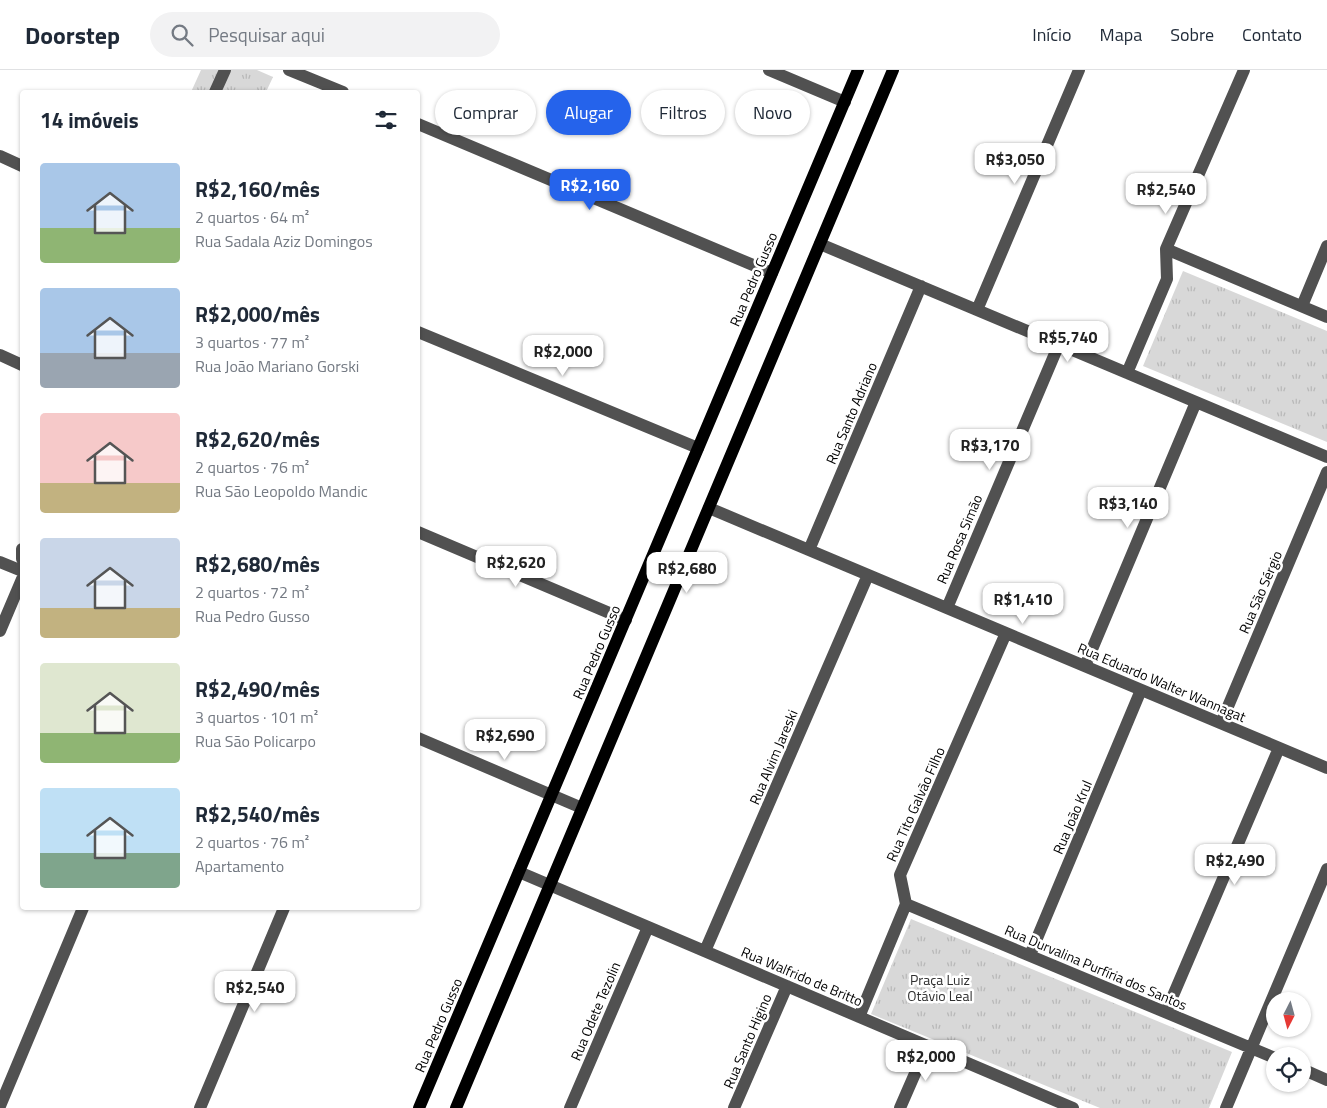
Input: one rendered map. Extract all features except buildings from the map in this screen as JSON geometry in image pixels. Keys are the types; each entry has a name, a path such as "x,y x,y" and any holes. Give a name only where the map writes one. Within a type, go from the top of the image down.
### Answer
{"main road":[{"name":"Rua Pedro Gusso","path":"419,1108 858,70"},
{"path":"456,1108 893,70"}],"street":[{"path":"216,90 225,70"},
{"path":"289,70 338,90"},
{"path":"768,70 845,102"},
{"path":"977,310 1079,70"},
{"path":"1127,373 1166,279 1166,249 1244,70"},
{"path":"420,125 772,273"},
{"path":"0,156 20,165"},
{"path":"820,244 1327,457"},
{"path":"1302,306 1327,246"},
{"path":"1166,249 1327,317"},
{"name":"Rua Santo Adriano","path":"810,550 920,286"},
{"path":"420,333 698,448"},
{"name":"Rua Rosa Simão","path":"946,608 1059,344"},
{"path":"0,355 20,364"},
{"path":"1084,666 1196,402"},
{"name":"Rua São Sérgio","path":"1220,723 1327,472"},
{"name":"Rua Eduardo Walter Wannagat","path":"708,508 1327,768"},
{"path":"420,533 626,620"},
{"path":"0,562 20,570"},
{"name":"Rua Alvim Jareski","path":"706,951 868,575"},
{"path":"0,631 20,584"},
{"name":"Rua Tito Galvão Filho","path":"906,904 900,875 1006,633"},
{"name":"Rua João Krul","path":"1030,955 1141,690"},
{"path":"420,739 582,808"},
{"path":"1166,1012 1280,748"},
{"path":"1226,1108 1327,869"},
{"name":"Rua Walfrido de Britto","path":"519,872 1066,1107"},
{"path":"859,1017 906,904"},
{"name":"Rua Durvalina Purfíria dos Santos","path":"906,904 1266,1054"},
{"path":"0,1106 82,910"},
{"path":"200,1108 283,910"},
{"name":"Rua Odete Tezolin","path":"570,1108 648,927"},
{"name":"Rua Santo Higino","path":"734,1108 786,986"},
{"path":"900,1108 927,1046"},
{"path":"1311,1073 1327,1080"}],"green space":[{"path":"201,70 257,70 273,77 267,90 192,90"},
{"path":"1183,271 1327,331 1327,442 1143,366"},
{"name":"Praça Luiz Otávio Leal","path":"911,919 1232,1052 1209,1108 1100,1108 871,1014"}]}
